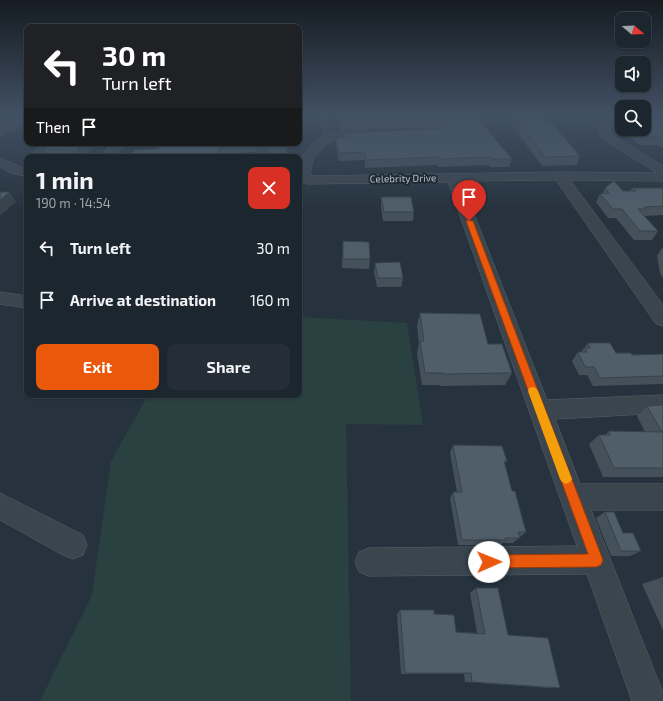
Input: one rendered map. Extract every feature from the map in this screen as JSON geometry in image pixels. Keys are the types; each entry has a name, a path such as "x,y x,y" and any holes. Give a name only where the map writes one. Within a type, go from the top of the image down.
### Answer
{"street":[{"path":"109,154 116,147"},
{"name":"Celebrity Drive","path":"318,147 308,157 303,180 560,176 661,177"},
{"path":"620,147 661,177"},
{"path":"0,162 18,171 24,172"},
{"path":"560,176 663,319"},
{"path":"453,178 649,701"},
{"path":"0,298 24,302"},
{"path":"540,410 663,404"},
{"path":"573,497 663,498"},
{"path":"0,506 73,546"},
{"path":"369,562 596,560"}],"lane":[{"path":"35,154 43,147"}],"green space":[{"path":"302,317 407,323 423,425 346,424 351,701 40,701 92,595 111,461 146,398 302,398"}],"building":[{"path":"46,147 79,147 76,150 43,149"},
{"path":"160,147 235,147 220,148 218,154 132,154 134,150 157,149"},
{"path":"338,147 502,147 512,159 493,159 491,157 439,159 439,157 366,160 365,152 339,153"},
{"path":"537,147 572,147 580,156 545,157"},
{"path":"614,181 623,191 636,191 632,188 663,188 663,206 644,207 645,209 638,209 658,231 640,231 622,209 613,209 600,194 609,193 605,188"},
{"path":"0,192 10,192 0,200"},
{"path":"381,197 411,197 414,212 384,212"},
{"path":"343,241 369,242 370,259 343,259"},
{"path":"400,262 403,278 378,278 375,263"},
{"path":"420,313 480,314 488,344 502,344 512,373 425,373 420,341 424,341"},
{"path":"588,343 610,343 616,353 631,353 632,355 663,354 663,376 600,378 594,367 585,367 578,352 587,352 585,348 590,348"},
{"path":"663,405 663,468 614,468 599,435 610,435 609,431 662,432 647,406"},
{"path":"453,445 502,446 507,461 504,461 512,491 515,491 526,532 518,532 520,538 505,538 506,540 462,540 453,492 462,492"},
{"path":"605,512 614,512 623,533 633,533 641,551 621,551"},
{"path":"663,577 663,585 660,578"},
{"path":"476,588 498,588 508,635 548,638 560,688 472,682 471,673 405,673 400,610 434,610 434,614 454,615 456,632 485,634"}],"slow traffic":[{"path":"533,391 566,479"}],"route":[{"path":"469,221 596,560 489,562"}]}
